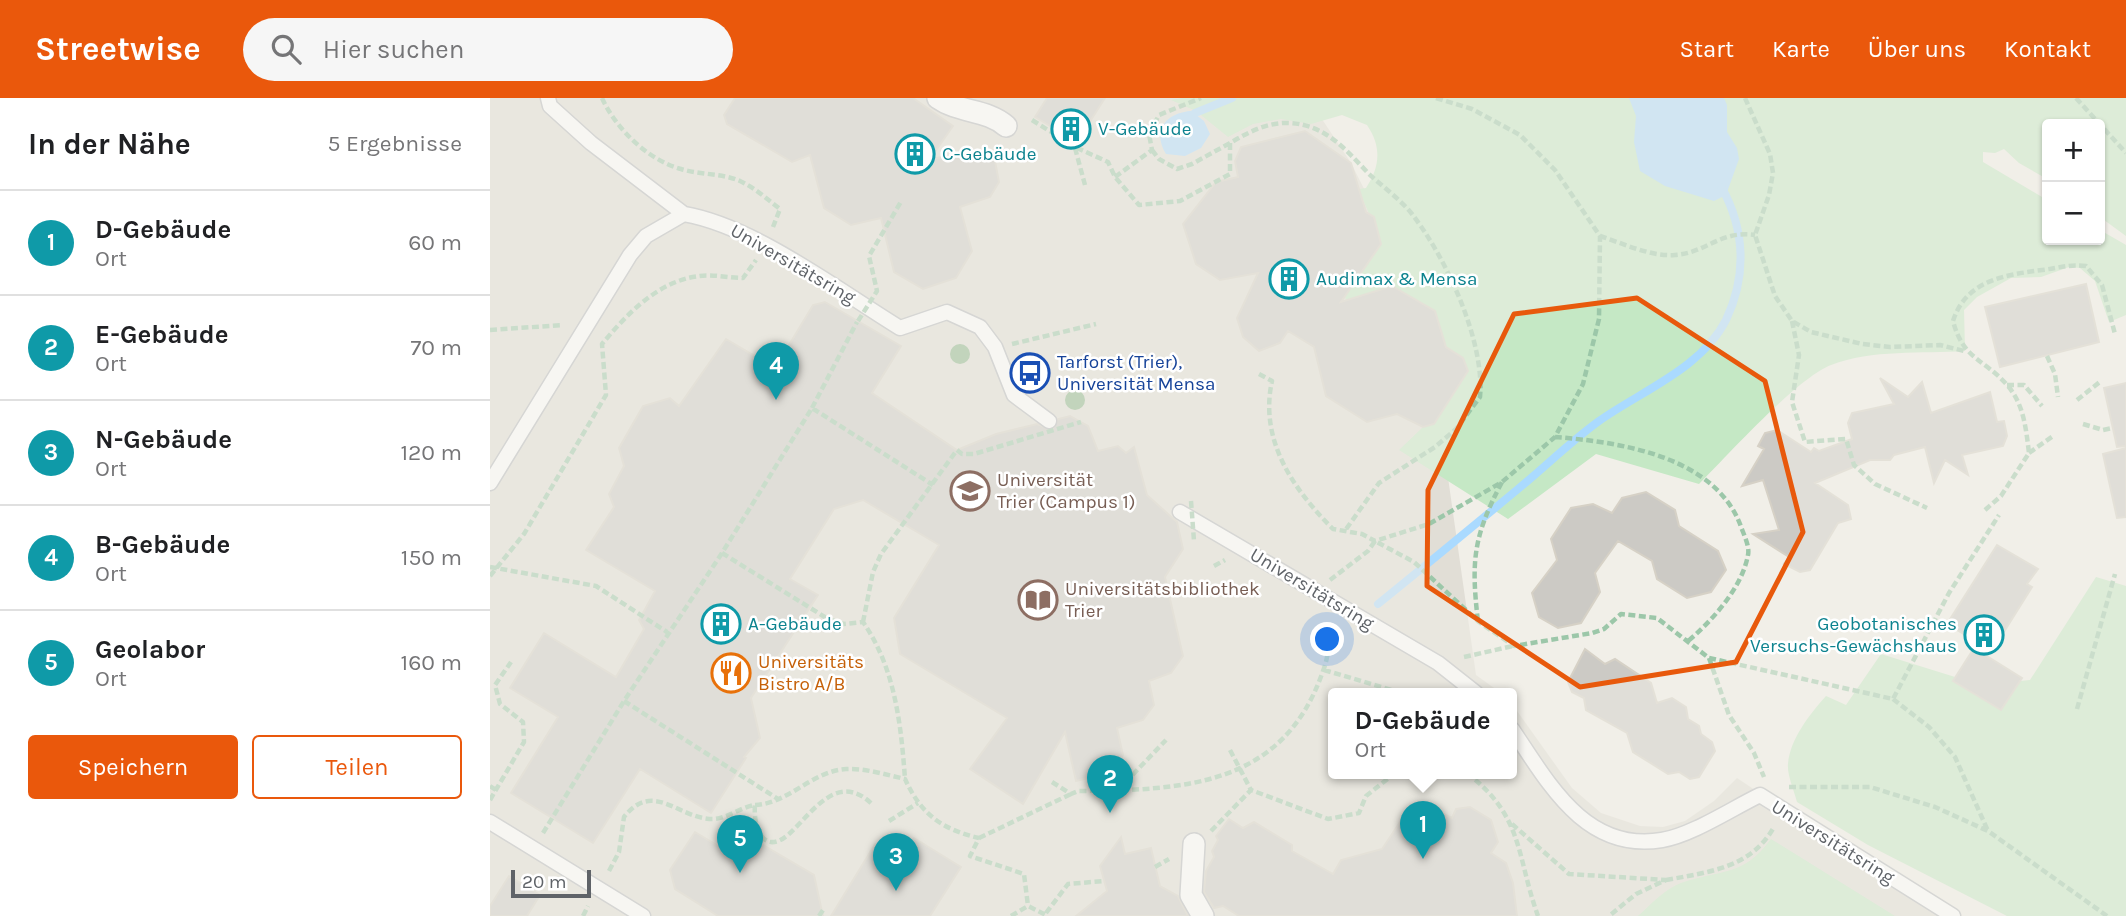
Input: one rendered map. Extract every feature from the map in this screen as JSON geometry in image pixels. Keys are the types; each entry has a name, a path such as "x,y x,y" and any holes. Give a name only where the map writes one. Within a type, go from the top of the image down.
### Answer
{"street":[{"path":"938,98 951,108 996,117 1006,126"},
{"path":"1194,844 1191,895 1203,916"}],"lane":[{"path":"490,483 630,255 654,230 684,214 591,143 550,106 548,98"},
{"name":"Universitätsring","path":"684,214 707,218 744,234 900,328 947,312 980,327 995,348 997,360 1014,395 1049,421"},
{"name":"Universitätsring","path":"1180,512 1338,607 1438,663 1470,688"},
{"name":"Universitätsring","path":"1517,736 1571,811 1589,825 1619,836 1662,840 1685,832 1760,795 1953,916"},
{"path":"490,822 643,916"}],"path":[{"path":"602,98 624,131 660,160 680,169 740,181 780,209 770,236"},
{"path":"1201,98 1159,115 1149,134 1152,150 1159,159 1177,169 1270,124 1292,123 1331,136 1411,212 1450,276 1471,334 1480,374 1480,397 1456,429 1435,447 1378,483 1344,532"},
{"path":"1319,595 1334,575 1368,551 1375,541 1429,524 1502,482 1555,437 1583,384 1595,340 1599,319 1600,236 1555,170 1520,135 1472,110 1436,98"},
{"path":"1745,98 1770,154 1773,173 1769,195 1755,235 1775,296 1792,321 1799,355 1792,402 1796,423 1805,442 1846,439 1854,465 1875,484 1927,508"},
{"path":"2076,98 2126,153"},
{"path":"1032,120 1075,147 1108,162 1115,177 1139,205 1180,201 1230,174 1230,143"},
{"path":"1075,147 1085,185"},
{"path":"1115,177 1152,150"},
{"path":"553,818 667,632 722,553 812,408 877,291 869,256 902,200"},
{"path":"1600,236 1657,253 1676,255 1735,232 1755,235"},
{"path":"490,576 492,568 524,534 606,395 602,344 620,322 639,304 664,288 699,276 743,278 759,257"},
{"path":"1965,351 1952,321 1963,299 1971,292 2006,274 2044,270 2068,264 2086,266 2095,274 2108,301 2115,334"},
{"path":"1792,321 1811,331 1862,344 1890,347 1940,345 1965,351 2007,385 2024,418 2029,453"},
{"path":"1037,338 1096,324"},
{"path":"490,330 539,325"},
{"path":"2047,356 2055,374 2058,397"},
{"path":"1259,374 1272,381 1266,405 1272,437 1282,462 1317,512 1333,529 1362,534 1414,562 1479,622 1514,646"},
{"path":"2077,400 2101,381"},
{"path":"2007,385 2024,385 2042,406"},
{"path":"812,408 933,485"},
{"path":"979,838 941,826 918,803 905,779 897,702 878,644 863,622 873,572 881,554 957,450 962,454 974,454 1081,422"},
{"path":"2083,425 2103,430 2112,428"},
{"path":"1985,510 2001,496 2029,453 2053,436"},
{"path":"1555,437 1597,440 1654,454 1701,476 1725,495 1737,516 1749,552 1741,575 1721,607 1687,642"},
{"path":"1479,622 1474,567 1479,530 1502,482"},
{"path":"1191,501 1194,541"},
{"path":"1893,699 1949,593 1999,515"},
{"path":"722,553 828,619 844,624 863,622"},
{"path":"492,568 596,586 667,632"},
{"path":"2077,709 2115,574"},
{"path":"1028,906 1024,874 970,856 979,838 1078,791 1171,788 1195,783 1260,759 1285,741 1298,724 1324,670 1338,607"},
{"path":"1438,663 1514,646 1592,633 1604,629 1621,614 1657,618 1709,658 1893,699 1929,727 1955,757 1988,831"},
{"path":"1709,658 1729,715 1754,753 1765,777 1774,781"},
{"path":"490,800 524,742 523,722 500,704 495,685 511,662"},
{"path":"1324,670 1385,688"},
{"path":"624,701 778,799"},
{"path":"1117,791 1166,740"},
{"path":"1230,750 1251,790 1328,819 1359,813 1366,796 1387,779"},
{"path":"604,880 619,852 624,817 641,803 659,801 707,819 718,819 778,799 823,776 846,769 905,779"},
{"path":"1474,779 1488,791 1512,824 1569,874 1666,880"},
{"path":"1052,782 1071,794"},
{"path":"1784,785 1794,789 1848,786 1893,792 1988,831 2107,916"},
{"path":"490,786 496,790"},
{"path":"1155,867 1194,844 1251,790"},
{"path":"755,805 757,832 762,838 775,841 789,834 812,808 837,793 859,794 873,805"},
{"path":"889,821 918,803"},
{"path":"1609,916 1636,894 1666,880 1708,872 1745,859 1767,840 1783,811"},
{"path":"1512,824 1538,916"},
{"path":"1028,906 1046,914 1068,884 1104,881"},
{"path":"583,916 591,902"},
{"path":"1011,916 1028,906"},
{"path":"820,916 823,910"}],"highlighted area":[{"path":"1637,298 1765,381 1803,532 1736,662 1580,687 1427,586 1428,490 1514,314"}],"shaded area":[{"name":"Universität Trier (Campus 1)","path":"490,98 1308,98 1351,163 1424,308 1476,675 1494,688 1328,688 1328,779 1517,779 1517,711 1572,788 1601,813 1640,826 1663,827 1685,821 1714,801 1737,778 1943,916 490,916"}],"green space":[{"path":"2126,98 2126,236 2105,221 2105,119 2042,119 2042,176 2019,163 2004,149 1995,153 1983,152 1983,162 2042,197 2042,245 2105,245 2105,233 2126,245 2126,315 2109,322 2095,281 2080,268 2069,267 2041,277 2011,278 1977,297 1964,310 1965,351 1880,354 1831,365 1800,385 1782,401 1699,484 1596,454 1508,519 1399,450 1423,427 1434,424 1468,371 1463,358 1446,347 1435,311 1392,286 1346,300 1341,284 1350,265 1371,259 1381,244 1359,189 1366,188 1374,172 1377,157 1375,141 1367,125 1342,115 1311,124 1281,119 1253,124 1228,137 1196,111 1171,100"},
{"path":"2096,577 2126,586 2126,916 2007,916 1868,845 1797,802 1788,768 1797,736 1826,696 1846,705 1881,654 1955,677 1957,683 1998,708 2003,707 2020,681 2030,680"},
{"path":"1771,839 1895,916 1638,916 1675,885 1741,866 1761,851"}],"water":[{"path":"1629,98 1724,98 1727,105 1727,132 1737,148 1739,159 1726,195 1714,201 1665,186 1640,171 1634,142 1636,116"},
{"path":"1191,111 1204,121 1210,134 1201,148 1185,156 1166,154 1160,138 1164,125 1174,115"}],"building":[{"path":"735,98 913,98 953,126 930,159 978,151 995,161 999,182 990,197 960,207 972,251 956,278 923,289 894,272 881,218 851,225 824,208 810,155 792,162 727,124 724,115"},
{"name":"V-Gebäude","path":"1047,98 1105,98 1077,142 1035,117"},
{"name":"Audimax & Mensa","path":"1305,131 1351,163 1366,212 1374,217 1381,244 1341,302 1392,286 1435,311 1446,347 1463,358 1468,371 1434,424 1423,427 1397,414 1367,422 1326,396 1314,347 1288,331 1280,343 1259,351 1243,337 1237,318 1258,273 1220,280 1196,264 1183,224 1216,182 1238,177 1235,161 1241,147"},
{"path":"2086,284 2099,342 2000,367 1985,307"},
{"path":"825,302 901,346 872,393 957,450 996,434 1037,424 1052,430 1058,419 1070,416 1088,426 1098,451 1118,446 1126,453 1134,447 1147,495 1177,522 1183,549 1165,577 1183,656 1171,673 1149,681 1154,705 1143,720 1117,728 1123,755 1100,790 1096,776 1076,781 1065,732 1023,804 970,769 1007,718 900,654 894,618 939,545 863,500 834,509 790,579 818,595 751,698 760,738 744,757 746,758 711,813 640,769 593,843 511,793 558,717 510,688 544,633 616,677 644,629 639,620 655,591 586,550 614,507 609,494 624,466 619,448 643,406 670,398 679,406 726,339 775,368 813,305"},
{"path":"1880,378 1908,397 1922,382 1931,413 1990,392 1997,422 2004,421 2007,436 2003,446 1962,455 1968,475 1945,460 1934,483 1925,447 1894,455 1890,460 1870,460 1815,483 1848,505 1851,519 1838,523 1810,570 1800,572 1784,564 1789,557 1753,534 1779,530 1763,480 1742,486 1764,449 1758,446 1765,433 1777,430 1811,452 1814,448 1819,451 1852,439 1848,423 1852,413 1894,404"},
{"path":"2126,383 2126,446 2117,447 2104,388"},
{"path":"2126,448 2126,517 2117,518 2103,454"},
{"path":"1646,492 1675,510 1679,526 1718,551 1726,570 1711,592 1687,598 1657,579 1652,561 1618,541 1595,573 1600,592 1581,623 1558,628 1539,617 1532,593 1557,560 1551,539 1571,508 1593,504 1612,513 1622,498"},
{"name":"Geobotanisches Versuchs-Gewächshaus","path":"1997,545 2038,569 2027,584 2032,587 1992,651 1947,624"},
{"path":"1974,648 2022,678 2001,710 1953,681"},
{"path":"1585,649 1605,664 1615,659 1651,683 1657,703 1672,698 1686,707 1688,719 1699,726 1701,734 1712,742 1715,751 1699,777 1690,779 1679,772 1668,774 1633,752 1627,733 1586,710 1584,698 1572,692 1568,682"},
{"path":"1421,803 1452,818 1456,809 1470,807 1491,820 1498,842 1491,853 1506,863 1513,883 1517,916 1239,916 1223,906 1214,908 1204,892 1206,871 1214,857 1212,851 1218,840 1216,836 1229,819 1243,828 1254,822 1292,845 1292,851 1333,874 1341,860 1382,849 1410,807"},
{"path":"695,832 745,862 758,842 814,875 823,916 718,916 675,889 670,870"},
{"path":"1121,837 1125,854 1151,848 1160,886 1178,896 1188,916 1076,916 1107,891 1100,866"},
{"path":"914,838 961,867 930,916 831,916 875,844 900,858"},
{"path":"509,876 540,895 527,916 490,916 490,906"}],"waterway":[{"path":"1195,113 1232,98"},
{"path":"1378,604 1588,429 1686,366 1715,337 1733,303 1741,253 1735,220 1722,188"}],"place":[{"name":"V-Gebäude","path":"1071,129"},
{"name":"C-Gebäude","path":"915,154"},
{"name":"Audimax & Mensa","path":"1289,279"},
{"name":"Tarforst (Trier), Universität Mensa","path":"1030,373"},
{"name":"B-Gebäude","path":"776,400"},
{"name":"Universität Trier (Campus 1)","path":"970,491"},
{"name":"Universitätsbibliothek Trier","path":"1038,600"},
{"name":"A-Gebäude","path":"721,624"},
{"name":"Geobotanisches Versuchs-Gewächshaus","path":"1984,635"},
{"name":"Universitäts Bistro A/B","path":"731,673"},
{"name":"E-Gebäude","path":"1110,813"},
{"name":"D-Gebäude","path":"1423,859"},
{"name":"Geolabor","path":"740,873"},
{"name":"N-Gebäude","path":"896,891"}]}
